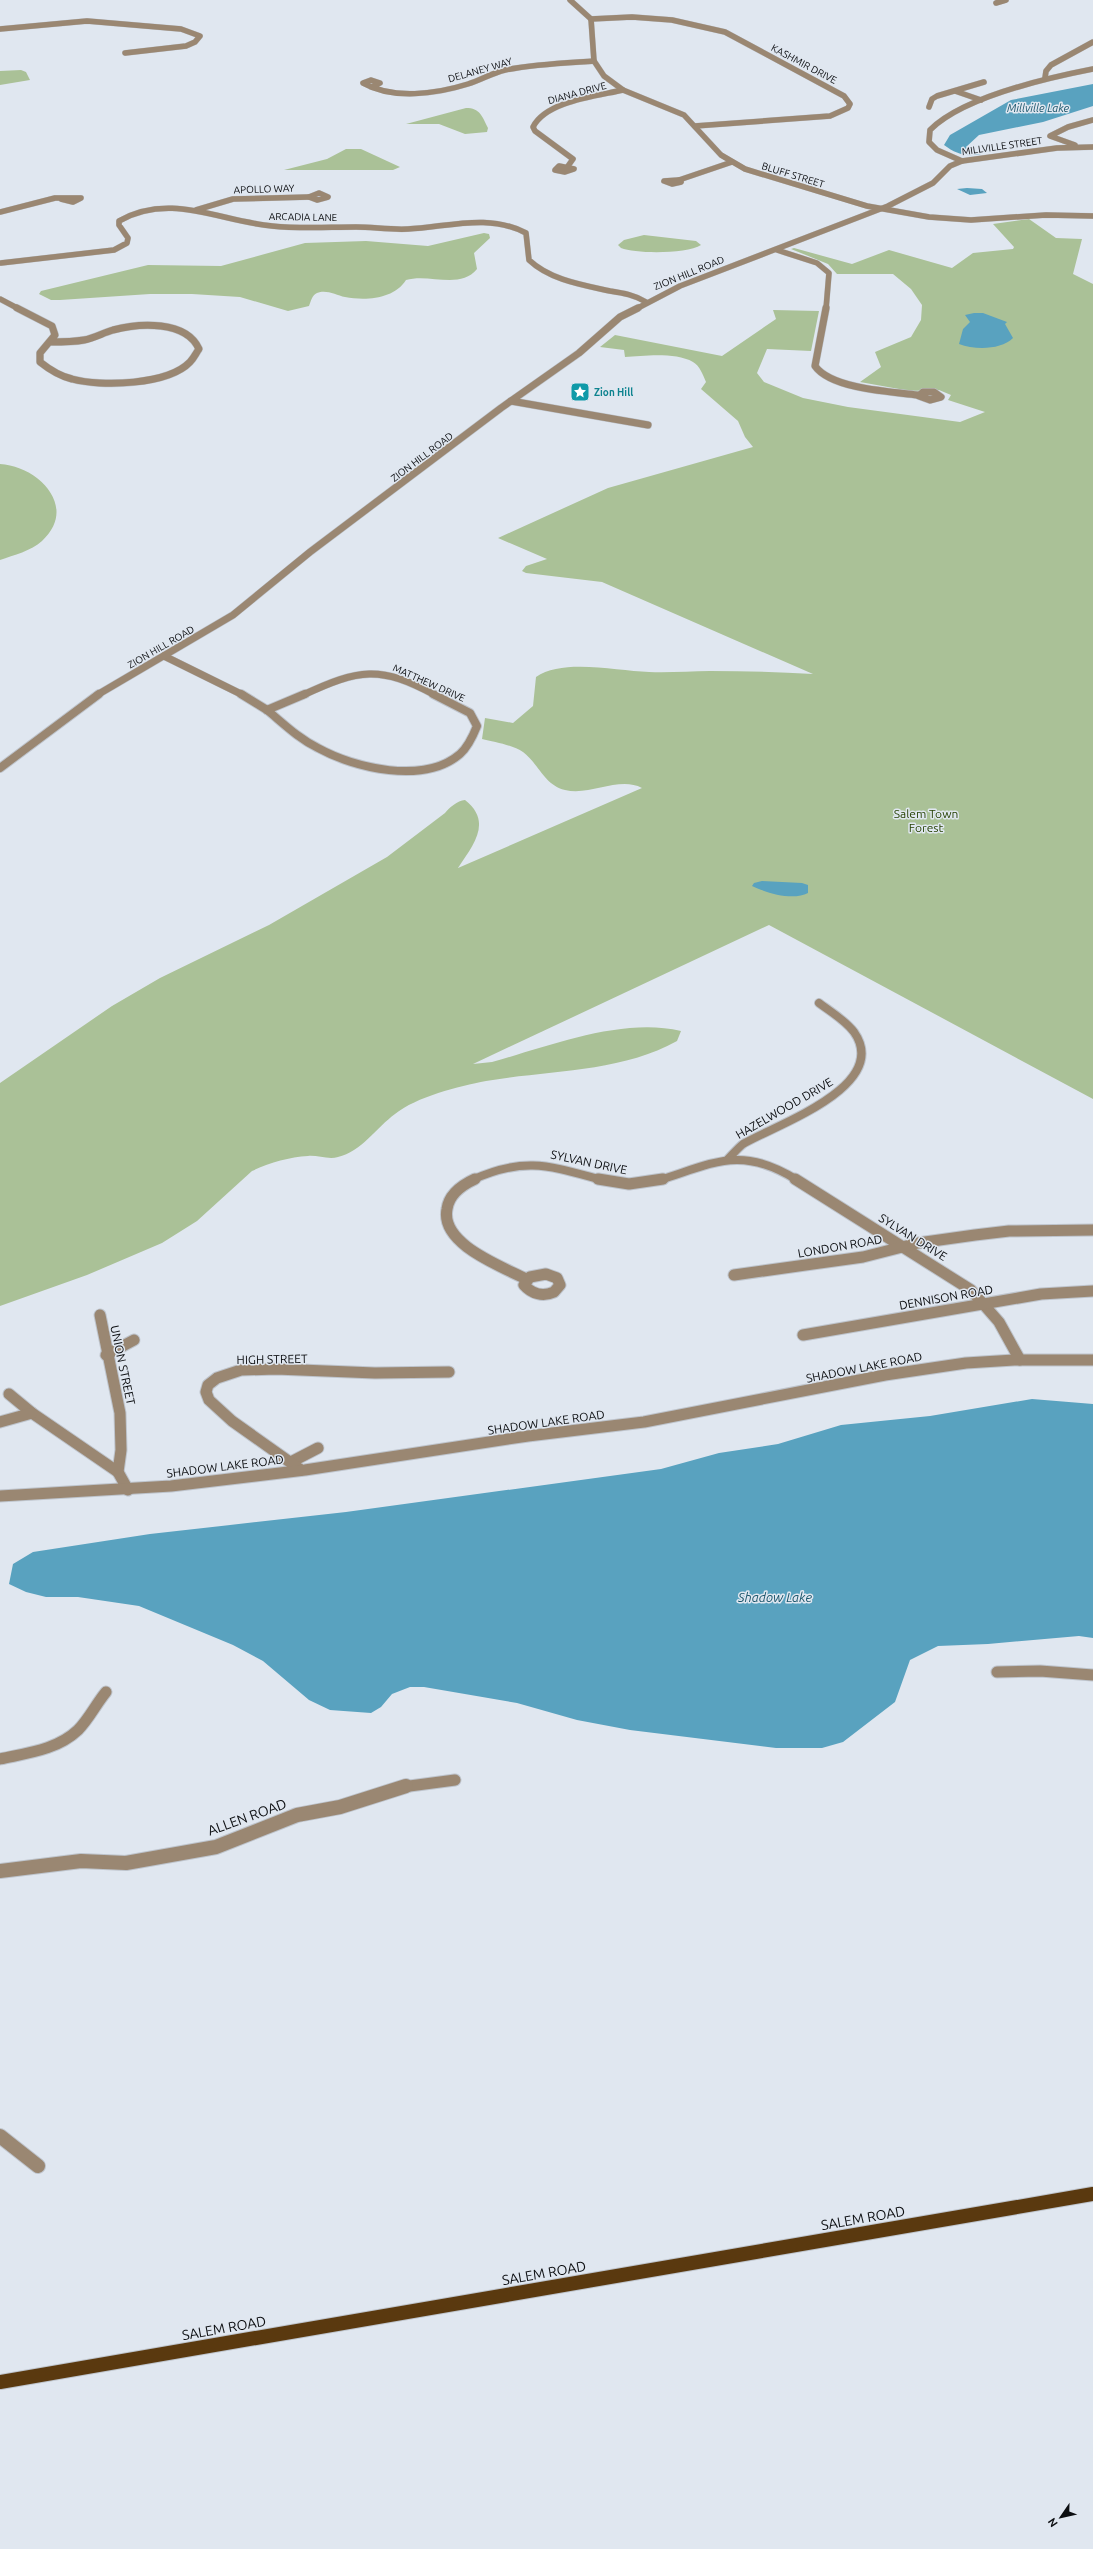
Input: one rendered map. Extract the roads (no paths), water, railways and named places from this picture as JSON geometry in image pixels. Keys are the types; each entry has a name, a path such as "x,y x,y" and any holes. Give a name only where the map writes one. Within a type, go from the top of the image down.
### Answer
{"main road":[{"name":"SALEM ROAD","path":"0,2382 1093,2194"}],"street":[{"path":"570,0 591,19 594,61"},
{"path":"996,3 1006,0"},
{"name":"KASHMIR DRIVE","path":"591,19 666,20 725,32 839,94 850,104 848,108 830,116 695,126"},
{"path":"0,29 100,21 181,29 194,32 200,36 198,41 190,45 146,51"},
{"path":"1045,78 1046,71 1051,66 1093,42"},
{"name":"DELANEY WAY","path":"371,87 398,92 424,92 463,85 510,69 594,61"},
{"name":"BLUFF STREET","path":"594,61 604,76 623,90 678,111 695,126 714,148 732,162 778,180 880,208 957,220 1046,215 1093,216"},
{"path":"962,161 932,146 929,138 930,130 938,122 981,100 1045,78 1093,69"},
{"path":"929,108 932,99 984,82"},
{"name":"DIANA DRIVE","path":"568,166 573,159 535,131 533,127 536,119 550,109 623,90"},
{"path":"955,91 981,100"},
{"path":"1078,146 1050,136 1068,127 1093,120"},
{"name":"MILLVILLE STREET","path":"880,208 933,183 950,166 962,161 998,154 1078,146 1093,147"},
{"path":"679,180 732,162"},
{"name":"APOLLO WAY","path":"196,210 233,199 309,197"},
{"path":"0,212 34,202 61,200"},
{"name":"ARCADIA LANE","path":"0,264 114,250 127,243 128,238 119,225 119,221 132,213 170,207 196,210 242,223 279,227 359,227 403,229 474,222 502,224 517,228 526,234 528,255 536,267 557,276 612,291 617,295 646,302"},
{"name":"ZION HILL ROAD","path":"0,768 88,701 233,615 310,552 511,401 579,353 597,335 620,317 646,302 690,282 777,250 880,208"},
{"path":"777,250 817,263 829,273 825,316 815,366 817,372 826,377 869,388 919,394"},
{"path":"0,299 52,326 55,332 50,342 41,350 39,356 44,368 64,378 94,383 128,382 166,374 190,363 199,349 194,339 185,333 156,326 128,327 85,339 50,342"},
{"path":"511,401 648,425"},
{"name":"MATTHEW DRIVE","path":"164,656 234,691 267,710 287,728 331,754 357,765 383,771 417,770 448,762 468,748 477,726 475,717 462,708 396,677 379,673 349,677 267,710"},
{"name":"HAZELWOOD DRIVE","path":"728,1159 742,1145 843,1088 856,1072 862,1055 858,1038 850,1027 819,1003"},
{"name":"SYLVAN DRIVE","path":"526,1279 476,1253 450,1230 446,1217 448,1203 456,1191 469,1180 509,1167 531,1164 566,1169 617,1183 640,1184 663,1180 701,1166 728,1159 766,1166 794,1178 903,1248 954,1278 986,1303 1006,1330 1020,1360"},
{"name":"LONDON ROAD","path":"734,1275 863,1257 918,1244 1009,1232 1093,1230"},
{"name":"DENNISON ROAD","path":"804,1335 1041,1294 1093,1292"},
{"name":"UNION STREET","path":"100,1315 106,1355 116,1390 120,1413 121,1450 118,1472"},
{"path":"106,1355 134,1340"},
{"name":"SHADOW LAKE ROAD","path":"0,1496 51,1491 128,1490 350,1465 529,1436 659,1420 932,1368 1020,1360 1093,1360"},
{"name":"HIGH STREET","path":"301,1470 238,1426 216,1407 209,1400 206,1393 208,1384 216,1378 227,1374 252,1370 378,1374 449,1372"},
{"path":"9,1394 32,1413 118,1472 128,1490"},
{"path":"0,1422 32,1413"},
{"path":"291,1462 318,1448"},
{"path":"998,1672 1040,1671 1093,1674"},
{"path":"0,1758 44,1749 70,1737 79,1729 106,1692"},
{"name":"ALLEN ROAD","path":"0,1871 81,1861 126,1863 216,1847 297,1815 340,1807 408,1786 455,1780"},
{"path":"0,2136 38,2166"}],"water":[{"name":"Millville Lake","path":"1093,84 1093,106 1043,122 979,135 966,147 981,154 961,154 944,145 950,135 1011,100"},
{"path":"957,189 982,189 987,193 970,195"},
{"path":"983,313 1007,322 1005,324 1013,338 1002,345 988,348 959,344 963,329 970,322 965,315"},
{"path":"762,881 802,883 808,885 808,893 795,896 780,895 752,886 754,883"},
{"name":"Shadow Lake","path":"1032,1399 1093,1404 1093,1638 1079,1636 988,1644 938,1646 910,1660 895,1702 843,1742 822,1748 776,1748 630,1730 577,1720 517,1703 424,1687 410,1687 392,1694 381,1707 371,1713 330,1710 309,1700 263,1661 233,1645 139,1606 78,1597 46,1597 26,1592 9,1584 13,1564 33,1552 150,1534 346,1512 661,1469 719,1453 778,1444 841,1425 930,1416"}],"place":[{"name":"Zion Hill","path":"580,392"}],"park label":[{"name":"Salem Town Forest","path":"926,820"}]}
